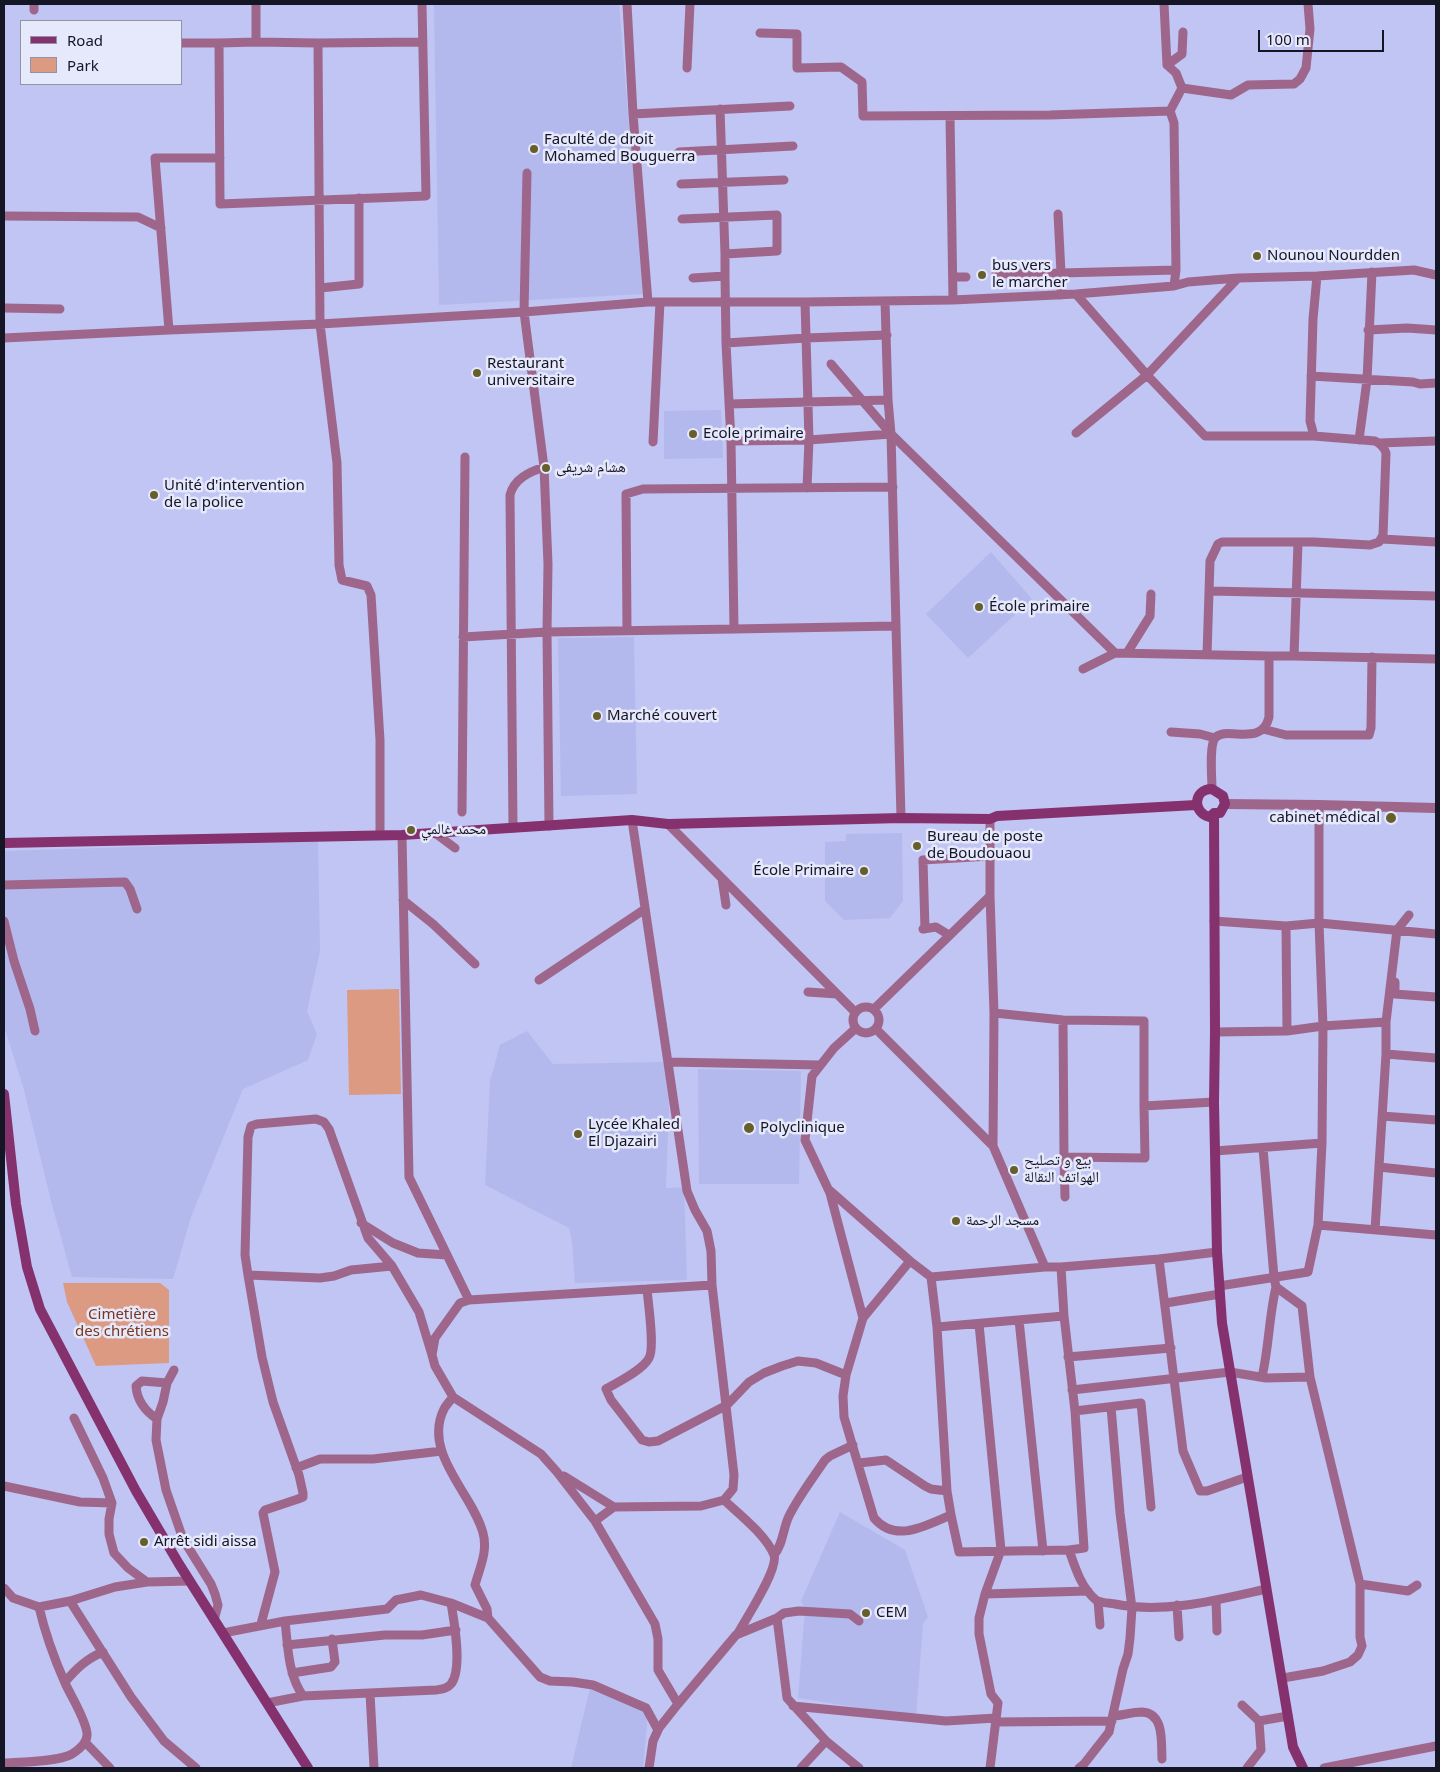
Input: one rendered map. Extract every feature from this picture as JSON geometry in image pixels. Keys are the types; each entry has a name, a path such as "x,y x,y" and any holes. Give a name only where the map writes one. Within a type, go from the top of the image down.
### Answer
{"main road":[{"path":"1212,788 1223,796 1225,804 1220,813 1214,813 1210,817 1205,816 1198,809 1196,800 1204,790 1212,788"},
{"path":"4,843 402,835 632,820 668,824 900,818 990,819 997,816 1196,805"},
{"path":"1214,813 1216,1032 1214,1102 1217,1252 1222,1323 1266,1589 1283,1678 1293,1747 1303,1768"},
{"path":"4,1094 17,1213 26,1267 40,1309 136,1492 214,1620 308,1768"}],"street":[{"path":"256,4 256,42"},
{"path":"219,43 220,204 426,196 422,4"},
{"path":"627,4 633,114 648,302"},
{"path":"687,68 690,4"},
{"path":"1164,4 1167,64 1176,74 1182,88"},
{"path":"1182,88 1231,95 1248,85 1294,84 1300,79 1306,68 1310,28 1308,4"},
{"path":"1167,64 1182,54 1183,32"},
{"path":"760,33 797,34 797,68 841,67 862,82 863,116 1050,115 1170,111"},
{"path":"182,43 423,42"},
{"path":"318,43 320,324 337,463 339,564 342,580 367,586 371,595 380,740 380,835"},
{"path":"1174,286 1176,270 1174,123 1170,111 1182,88"},
{"path":"633,114 790,106"},
{"path":"720,109 725,217 725,302 731,441 734,628"},
{"path":"950,116 953,300"},
{"path":"679,152 792,146"},
{"path":"169,330 155,158 220,158"},
{"path":"526,173 524,312 544,467 548,564 549,826"},
{"path":"681,184 784,180"},
{"path":"320,288 359,284 359,198"},
{"path":"1058,214 1061,295"},
{"path":"682,219 777,215 777,251 725,254"},
{"path":"4,216 138,217 161,228"},
{"path":"996,274 1176,270"},
{"path":"4,338 320,324 524,312 648,302 953,300 1076,294 1174,286 1188,282 1238,278 1317,276 1414,270 1436,275"},
{"path":"1359,440 1367,380 1372,272"},
{"path":"694,278 725,276"},
{"path":"1314,436 1310,421 1317,276"},
{"path":"953,278 966,277"},
{"path":"1076,433 1147,375 1238,278"},
{"path":"1076,294 1147,375 1205,436 1314,436 1379,443 1436,441"},
{"path":"885,301 888,400 892,434 900,818"},
{"path":"653,442 660,302"},
{"path":"805,302 809,440 807,488"},
{"path":"4,308 60,309"},
{"path":"1368,330 1407,328 1436,330"},
{"path":"726,343 887,335"},
{"path":"831,364 861,401 892,434 1115,653"},
{"path":"1312,376 1420,384 1436,383"},
{"path":"729,404 888,400"},
{"path":"731,441 809,440 892,434"},
{"path":"1379,443 1386,453 1382,539"},
{"path":"462,812 464,457"},
{"path":"513,828 510,495 512,486 521,478 530,472 544,467"},
{"path":"628,630 626,494 644,489 893,487"},
{"path":"1207,655 1210,561 1218,544 1222,542 1298,542 1370,545 1382,539 1436,542"},
{"path":"1294,656 1298,542"},
{"path":"1210,591 1436,596"},
{"path":"1127,654 1150,616 1151,594"},
{"path":"463,637 547,632 896,626"},
{"path":"1083,669 1115,653 1436,658"},
{"path":"1212,788 1212,745 1215,738 1224,734 1251,734 1263,729 1268,723 1269,656"},
{"path":"1263,729 1286,735 1369,735 1371,728 1372,657"},
{"path":"1171,732 1190,732 1215,738"},
{"path":"1225,804 1436,808"},
{"path":"1166,1303 1274,1277 1308,1272 1318,1225 1322,1143 1323,1026 1319,923 1318,805"},
{"path":"990,819 990,896 994,1013 993,1146"},
{"path":"557,1472 614,1507 701,1506 724,1500 733,1489 734,1475 712,1285 711,1251 708,1231 694,1210 687,1191 632,820"},
{"path":"668,824 855,1012"},
{"path":"435,833 455,848"},
{"path":"402,835 409,1176 464,1290 464,1301 435,1338 432,1355"},
{"path":"949,935 936,927 924,929 923,860 990,856"},
{"path":"722,878 726,904"},
{"path":"4,885 125,882 130,889 137,909"},
{"path":"874,1009 990,896"},
{"path":"403,900 433,924 475,964"},
{"path":"539,980 645,909"},
{"path":"1374,1230 1386,1054 1386,1022 1397,930 1409,915"},
{"path":"4,921 35,1032"},
{"path":"1214,921 1286,926 1319,923 1436,934"},
{"path":"1286,926 1287,1030"},
{"path":"1397,930 1395,994 1436,997"},
{"path":"808,992 837,994"},
{"path":"862,1007 874,1009 878,1016 878,1025 876,1029 863,1033 856,1028 852,1020 855,1012 862,1007"},
{"path":"994,1013 1063,1020 1144,1021 1145,1158 1064,1157"},
{"path":"1063,1020 1065,1197"},
{"path":"1216,1032 1287,1030 1386,1022"},
{"path":"856,1028 834,1048 812,1076 805,1140 828,1189 863,1318"},
{"path":"876,1029 993,1146 1045,1266"},
{"path":"1386,1054 1436,1058"},
{"path":"668,1062 820,1065"},
{"path":"1144,1106 1214,1102"},
{"path":"1382,1116 1436,1120"},
{"path":"261,1624 275,1572 263,1513 265,1509 302,1497 304,1493 273,1402 262,1357 248,1275 245,1255 248,1137 250,1126 257,1124 316,1119 324,1122 329,1129 361,1223 368,1238 392,1266 419,1312 435,1366 453,1397 541,1454 595,1520 655,1624 658,1638 658,1670 678,1704"},
{"path":"1215,1151 1322,1143"},
{"path":"1262,1376 1267,1356 1272,1303 1276,1287 1263,1148"},
{"path":"1379,1167 1436,1173"},
{"path":"828,1189 910,1262 931,1277 1045,1266 1061,1267 1159,1259 1217,1252"},
{"path":"361,1223 393,1243 418,1253 447,1255"},
{"path":"1318,1225 1436,1235"},
{"path":"1159,1259 1183,1451 1200,1491 1207,1491 1247,1477"},
{"path":"910,1262 863,1318 846,1375 843,1406 874,1518 881,1526 896,1532 911,1531 951,1515"},
{"path":"248,1275 320,1278 334,1276 351,1270 392,1266"},
{"path":"931,1277 947,1491 959,1552 1069,1550 1084,1548 1061,1267"},
{"path":"464,1301 712,1285"},
{"path":"1276,1287 1302,1306 1310,1376 1360,1584 1360,1637 1362,1646 1358,1655 1350,1662 1323,1671 1283,1678"},
{"path":"647,1289 652,1347 650,1357 642,1365 606,1389 611,1400 642,1440 649,1442 658,1441 727,1405 749,1382 764,1373 798,1361 816,1363 846,1375"},
{"path":"936,1328 1064,1316"},
{"path":"1018,1320 1043,1551"},
{"path":"979,1324 1001,1550 985,1594 979,1634 991,1694 998,1703 990,1768"},
{"path":"1068,1357 1171,1348"},
{"path":"174,1370 167,1383 163,1402 156,1420 156,1440 166,1490 183,1539 211,1584 215,1594 218,1605 214,1620"},
{"path":"1072,1390 1230,1372 1266,1378 1310,1376"},
{"path":"156,1420 142,1406 136,1386 142,1381 167,1383"},
{"path":"453,1397 444,1409 439,1425 442,1451 450,1471 484,1533 484,1559 475,1585 487,1608 488,1618"},
{"path":"1074,1411 1142,1403 1151,1507"},
{"path":"1079,1768 1109,1732 1128,1654 1132,1608 1120,1513 1111,1407"},
{"path":"74,1418 103,1478 112,1503 109,1534 114,1553 120,1561 148,1582"},
{"path":"649,1768 653,1741 658,1730 736,1635 773,1571 774,1555 778,1550 790,1513 825,1460 853,1445"},
{"path":"296,1468 320,1459 373,1459 442,1451"},
{"path":"859,1463 886,1460 931,1489 947,1491"},
{"path":"4,1486 80,1502 112,1503"},
{"path":"724,1500 764,1539 774,1555"},
{"path":"595,1520 614,1507"},
{"path":"1069,1550 1075,1570 1088,1591 1098,1601 1132,1608 1216,1600 1266,1589"},
{"path":"4,1588 13,1598 39,1607 70,1601 115,1587 148,1582 190,1581"},
{"path":"1360,1584 1408,1591 1417,1585"},
{"path":"985,1594 1088,1591"},
{"path":"223,1633 261,1624 387,1609 396,1600 413,1596 429,1596 488,1618 540,1677 550,1681 593,1685 646,1708 658,1730"},
{"path":"1216,1600 1217,1632"},
{"path":"70,1601 131,1697 164,1741 196,1768"},
{"path":"1098,1601 1100,1626"},
{"path":"268,1703 304,1696 436,1690 448,1687 452,1684 455,1673 457,1648 451,1603"},
{"path":"1177,1605 1179,1637"},
{"path":"4,1763 71,1755 85,1742 87,1735 45,1633 39,1607"},
{"path":"736,1635 777,1618 784,1613 799,1611 850,1614 859,1621"},
{"path":"777,1618 787,1698 826,1740 859,1768"},
{"path":"285,1621 294,1683 304,1696"},
{"path":"287,1645 332,1639 385,1635 422,1635 456,1630"},
{"path":"292,1674 331,1667 335,1662 332,1639"},
{"path":"65,1682 83,1663 103,1652"},
{"path":"370,1693 374,1768"},
{"path":"1242,1705 1259,1722 1261,1750 1247,1768"},
{"path":"793,1706 946,1721 1113,1719 1143,1712 1151,1714 1160,1724 1162,1759"},
{"path":"1259,1722 1288,1716"},
{"path":"801,1768 826,1740"},
{"path":"85,1742 110,1768"},
{"path":"1324,1768 1436,1746"}],"shaded area":[{"name":"Faculté de droit Mohamed Bouguerra","path":"434,4 619,4 643,294 439,305"},
{"name":"Ecole primaire","path":"721,410 723,458 664,459 664,411"},
{"name":"École primaire","path":"991,552 1032,599 968,658 926,614"},
{"name":"Marché couvert","path":"634,637 637,794 561,796 558,638"},
{"name":"École Primaire","path":"902,833 903,901 890,918 844,920 825,901 825,842 846,841 846,834"},
{"path":"318,841 320,951 307,1011 317,1034 308,1060 243,1089 191,1217 173,1279 72,1277 24,1090 4,1026 4,851"},
{"name":"Lycée Khaled El Djazairi","path":"527,1031 553,1064 663,1062 670,1084 666,1188 684,1187 687,1280 575,1283 569,1228 485,1185 490,1081 500,1045"},
{"name":"Polyclinique","path":"698,1069 801,1071 799,1184 699,1184"},
{"name":"CEM","path":"840,1512 905,1550 928,1617 923,1624 916,1717 798,1698 805,1609 801,1601"},
{"path":"590,1688 648,1714 643,1768 571,1768"}],"green space":[{"path":"399,989 401,1094 349,1095 347,990"},
{"name":"Cimetière des chrétiens","path":"63,1283 160,1283 169,1290 169,1363 96,1366 67,1302"}],"place":[{"name":"Faculté de droit Mohamed Bouguerra","path":"534,149"},
{"name":"Nounou Nourdden","path":"1257,256"},
{"name":"bus vers le marcher","path":"982,275"},
{"name":"Restaurant universitaire","path":"477,373"},
{"name":"Ecole primaire","path":"693,434"},
{"name":"هشام شريفى","path":"546,468"},
{"name":"Unité d'intervention de la police","path":"154,495"},
{"name":"École primaire","path":"979,607"},
{"name":"Marché couvert","path":"597,716"},
{"name":"cabinet médical","path":"1391,818"},
{"name":"محمد غالمي","path":"411,830"},
{"name":"Bureau de poste de Boudouaou","path":"917,846"},
{"name":"École Primaire","path":"864,871"},
{"name":"Polyclinique","path":"749,1128"},
{"name":"Lycée Khaled El Djazairi","path":"578,1134"},
{"name":"بيع و تصليح الهواتف النقالة","path":"1014,1170"},
{"name":"مسجد الرحمة","path":"956,1221"},
{"name":"Arrêt sidi aissa","path":"144,1542"},
{"name":"CEM","path":"866,1613"}]}
